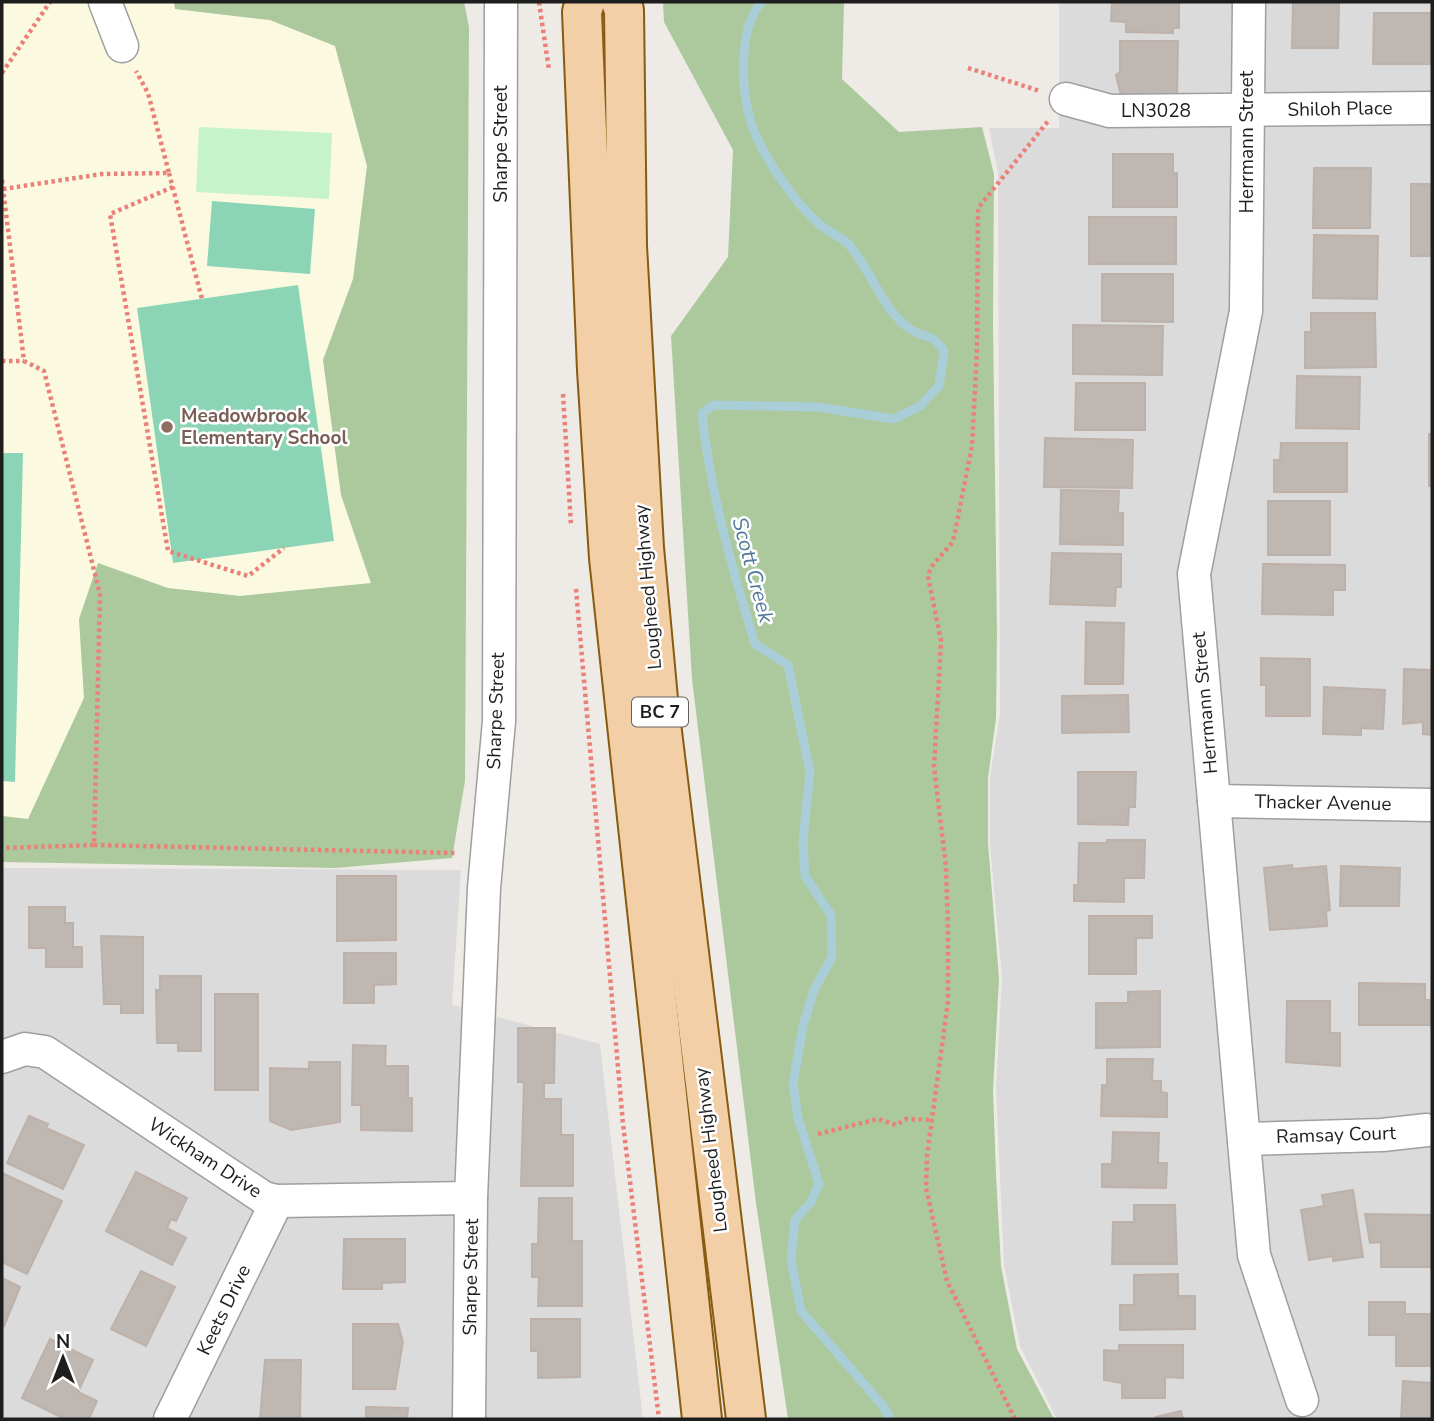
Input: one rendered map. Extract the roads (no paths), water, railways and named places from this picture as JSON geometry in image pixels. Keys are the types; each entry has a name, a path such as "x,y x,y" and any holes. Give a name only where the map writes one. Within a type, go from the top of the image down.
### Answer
{"main road":[{"name":"Lougheed Highway","path":"585,2 582,12 597,370 609,558 702,1419"},
{"name":"Lougheed Highway","path":"621,2 624,10 627,246 644,548 663,740 746,1419"}],"street":[{"path":"104,2 122,46"},
{"name":"Sharpe Street","path":"469,1419 471,1198 484,888 499,721 501,2"},
{"name":"Herrmann Street","path":"1249,2 1247,311 1194,575 1254,1255 1302,1400"},
{"name":"LN3028","path":"1066,99 1110,111 1248,111"},
{"name":"Shiloh Place","path":"1248,111 1432,108"},
{"name":"Thacker Avenue","path":"1214,801 1432,805"},
{"name":"Wickham Drive","path":"2,1056 25,1049 45,1052 254,1194 276,1201 471,1198"},
{"name":"Ramsay Court","path":"1245,1139 1382,1135 1427,1130"},
{"name":"Keets Drive","path":"170,1419 276,1201"}],"waterway":[{"name":"Scott Creek","path":"761,2 747,32 743,69 747,108 763,150 808,214 851,247 892,312 910,329 935,340 944,351 939,386 920,406 894,419 818,407 714,405 702,413 716,501 755,644 788,665 810,772 803,840 805,876 831,915 832,957 814,990 803,1026 793,1084 798,1118 819,1184 811,1202 795,1220 791,1260 801,1311 883,1406 890,1419"}],"place":[{"name":"Meadowbrook Elementary School","path":"167,427"}]}
